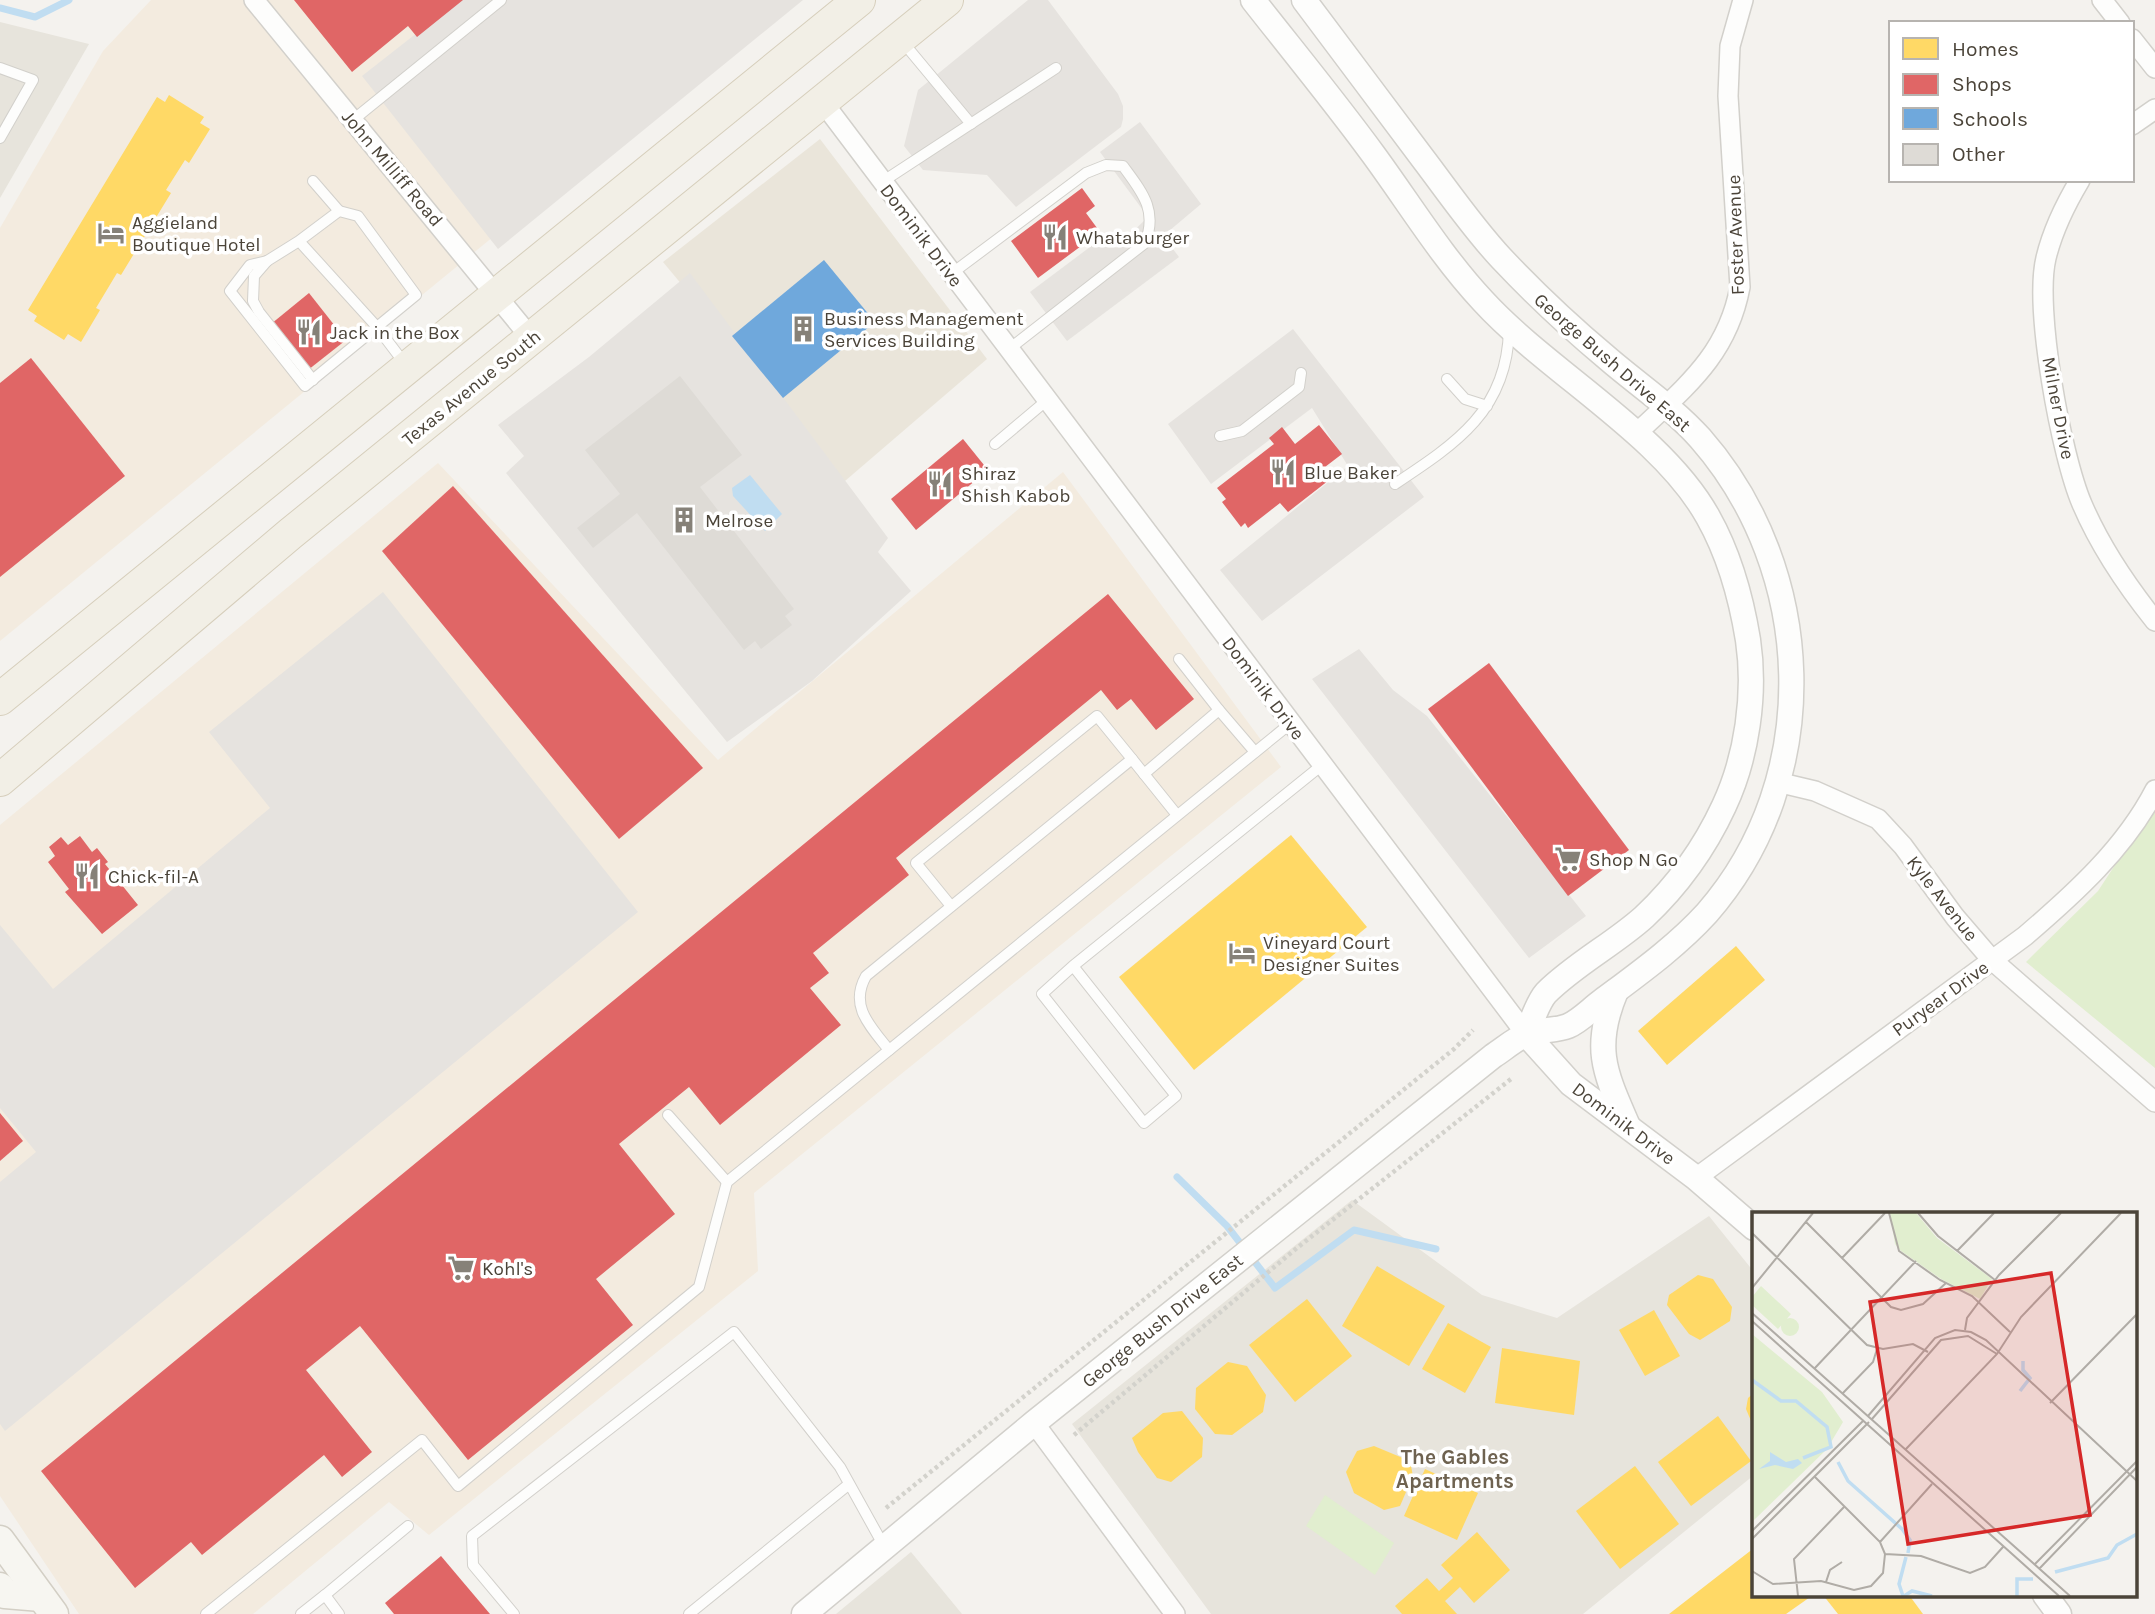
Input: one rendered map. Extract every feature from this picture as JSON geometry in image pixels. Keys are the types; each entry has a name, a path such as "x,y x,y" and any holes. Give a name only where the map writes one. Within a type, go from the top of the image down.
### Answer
{"main road":[{"path":"0,699 859,0"},
{"name":"Texas Avenue South","path":"0,780 290,534 947,0"},
{"path":"0,1540 47,1605"},
{"path":"0,1587 5,1594 47,1605"}],"street":[{"name":"John Milliff Road","path":"254,0 531,338"},
{"name":"George Bush Drive East","path":"1253,0 1373,153 1434,241 1483,302 1636,434 1678,476 1707,514 1731,566 1743,610 1750,658 1749,711 1744,743 1724,806 1696,857 1644,917 1544,995 1526,1034"},
{"name":"George Bush Drive East","path":"804,1614 886,1549 1034,1423 1493,1056 1526,1034 1569,1026 1661,957 1706,913 1723,891 1757,834 1777,782 1793,694 1789,631 1777,570 1754,518 1727,473 1699,437 1666,405 1586,340 1497,254 1304,0"},
{"name":"Foster Avenue","path":"1636,434 1721,345 1735,315 1741,287 1728,96 1730,46 1743,0"},
{"path":"2102,0 2118,21"},
{"path":"2134,42 2155,68"},
{"name":"Dominik Drive","path":"822,102 1526,1034 1571,1084 1696,1178 1752,1226"},
{"path":"2134,124 2155,109"},
{"name":"Milner Drive","path":"2079,182 2062,210 2045,260 2048,358 2066,454 2081,503 2106,550 2155,621"},
{"name":"Kyle Avenue","path":"1777,782 1826,795 1878,819 1903,846 1955,917 1992,960 2155,1102"},
{"name":"Puryear Drive","path":"1696,1178 1992,960 2070,897 2107,858 2147,805 2155,790"},
{"path":"1616,991 1606,1013 1601,1042 1608,1081 1629,1127"},
{"path":"1034,1423 1174,1614"},
{"path":"2046,1596 2059,1614"}],"lane":[{"path":"353,120 501,0"},
{"path":"899,38 971,124"},
{"path":"0,68 33,80 0,138"},
{"path":"882,182 1056,68"},
{"path":"951,274 1086,173 1106,165 1123,166 1149,201 1150,226 1146,243 1009,350"},
{"path":"313,181 339,211 358,216 416,295 305,386 230,291 250,265 267,261 299,242 339,211"},
{"path":"299,242 377,327 407,367"},
{"path":"267,261 254,276 253,301 313,380"},
{"path":"1395,484 1452,446 1487,406 1500,384 1508,352 1509,325"},
{"path":"1220,436 1242,431 1299,387 1301,373"},
{"path":"1447,379 1465,400 1487,406"},
{"path":"995,444 1046,401"},
{"path":"1180,659 1255,752"},
{"path":"1144,774 1219,710"},
{"path":"951,906 916,863 1097,716 1177,816"},
{"path":"206,1614 422,1440 458,1486 699,1287 727,1182 1291,723"},
{"path":"889,1050 862,1015 859,988 866,976 1132,759"},
{"path":"1073,966 1177,1096 1144,1122 1042,994 1073,966 1322,765"},
{"path":"668,1115 727,1182"},
{"path":"514,1614 474,1566 472,1536 734,1332 840,1467 886,1549"},
{"path":"689,1614 848,1485"},
{"path":"301,1614 408,1526"},
{"path":"325,1595 339,1614"}],"path":[{"path":"886,1508 1198,1258 1454,1049 1473,1030"},
{"path":"1074,1435 1241,1293 1511,1079"}],"shaded area":[{"path":"151,0 782,0 0,641 0,228 103,51"},
{"path":"459,0 803,0 498,249 362,76"},
{"path":"1028,0 1048,0 1118,94 1123,106 1123,119 1121,127 1016,207 987,175 923,170 904,146 918,90"},
{"path":"0,22 89,44 0,198"},
{"path":"1140,122 1201,204 1163,236 1179,257 1067,341 1030,292 1106,235 1116,248 1148,217 1100,152"},
{"path":"820,139 987,359 845,481 663,262"},
{"path":"690,273 888,538 878,552 911,591 812,681 727,742 506,473 524,456 498,425 589,357"},
{"path":"1293,329 1424,497 1262,621 1220,570 1348,466 1312,408 1211,484 1168,424"},
{"path":"438,463 718,760 1063,472 1281,767 754,1193 758,1271 429,1535 389,1502 253,1614 79,1614 0,1496 0,825"},
{"path":"383,592 638,912 5,1431 0,1424 0,1182 36,1152 0,1108 0,925 53,989 270,808 209,732"},
{"path":"1359,649 1393,690 1427,716 1586,916 1529,958 1312,679"},
{"name":"The Gables Apartments","path":"1352,1200 1482,1295 1557,1318 1709,1216 1752,1270 1752,1477 1583,1614 1211,1614 1072,1424"},
{"path":"911,1552 962,1614 836,1614"}],"green space":[{"path":"2155,804 2155,1068 2026,962 2098,891"},
{"path":"1325,1495 1394,1543 1375,1575 1306,1526"}],"water":[{"path":"750,475 782,514 765,531 733,496 732,488"}],"building: Homes":[{"name":"Aggieland Boutique Hotel","path":"169,95 204,117 200,123 210,129 189,163 185,160 166,190 171,193 121,275 117,273 96,308 100,310 81,342 68,334 64,340 34,321 37,316 28,310 157,97 165,102"},
{"name":"Vineyard Court Designer Suites","path":"1291,835 1367,927 1194,1070 1119,977"},
{"path":"1736,946 1765,980 1667,1065 1638,1031"},
{"path":"1377,1266 1445,1306 1409,1366 1342,1326"},
{"path":"1698,1275 1713,1279 1732,1307 1730,1321 1700,1340 1689,1334 1667,1305 1669,1295"},
{"path":"1307,1299 1352,1356 1295,1402 1249,1345"},
{"path":"1654,1310 1680,1356 1645,1376 1619,1330"},
{"path":"1448,1323 1491,1347 1465,1393 1422,1369"},
{"path":"1502,1348 1580,1361 1574,1415 1495,1403"},
{"path":"1228,1362 1247,1366 1266,1395 1263,1412 1232,1435 1215,1434 1195,1409 1196,1388"},
{"path":"1752,1395 1752,1423 1746,1409 1748,1398"},
{"path":"1182,1411 1203,1438 1202,1457 1171,1482 1157,1478 1138,1452 1132,1438 1163,1413"},
{"path":"1718,1416 1751,1461 1691,1506 1658,1462"},
{"path":"1374,1446 1410,1461 1413,1476 1400,1506 1384,1510 1354,1493 1346,1472 1357,1451"},
{"path":"1635,1466 1679,1524 1620,1569 1576,1511"},
{"path":"1425,1469 1478,1493 1457,1540 1404,1516"},
{"path":"1477,1532 1510,1570 1474,1603 1460,1587 1445,1601 1457,1614 1402,1614 1395,1606 1427,1578 1439,1591 1453,1578 1441,1565"},
{"path":"1752,1550 1752,1596 1812,1596 1786,1614 1669,1614"},
{"path":"1824,1596 1910,1596 1923,1614 1838,1614"}],"building: Shops":[{"path":"294,0 463,0 417,37 408,26 352,72"},
{"name":"Whataburger","path":"1082,188 1095,206 1086,213 1100,232 1038,278 1011,241"},
{"name":"Jack in the Box","path":"309,293 346,340 308,370 271,324"},
{"path":"31,358 125,476 0,577 0,383"},
{"name":"Blue Baker","path":"1319,425 1342,454 1325,467 1333,477 1288,512 1280,503 1248,528 1245,523 1241,527 1222,502 1226,499 1217,488 1274,444 1269,438 1282,427 1295,444"},
{"name":"Shiraz Shish Kabob","path":"963,439 988,470 916,530 891,499"},
{"path":"453,486 703,768 619,839 382,551"},
{"path":"1108,594 1194,699 1156,730 1131,699 1117,710 1101,690 896,858 909,875 813,953 829,973 810,988 841,1025 720,1125 689,1087 619,1144 675,1214 596,1279 633,1325 468,1460 360,1326 306,1370 372,1452 342,1477 324,1455 202,1555 191,1542 135,1588 41,1471"},
{"path":"1489,663 1629,850 1568,896 1428,709"},
{"name":"Chick-fil-A","path":"80,836 92,852 97,848 108,862 105,864 138,905 102,934 65,892 69,889 48,862 55,856 49,847 61,837 68,845"},
{"path":"0,1113 23,1141 0,1161"},
{"path":"441,1556 490,1614 394,1614 385,1603"}],"building: Schools":[{"name":"Business Management Services Building","path":"824,260 875,322 783,398 732,336"}],"building: Other":[{"name":"Melrose","path":"680,376 742,455 700,487 794,609 785,616 792,625 761,649 755,641 744,650 637,513 593,548 577,528 620,494 585,450"}],"waterway":[{"path":"0,8 35,17 69,0"},
{"path":"1177,1177 1227,1226 1275,1288 1354,1230 1436,1249"}],"place":[{"name":"Aggieland Boutique Hotel","path":"111,233"},
{"name":"Whataburger","path":"1055,237"},
{"name":"Business Management Services Building","path":"803,329"},
{"name":"Jack in the Box","path":"309,332"},
{"name":"Blue Baker","path":"1283,472"},
{"name":"Shiraz Shish Kabob","path":"940,484"},
{"name":"Melrose","path":"684,520"},
{"name":"Shop N Go","path":"1568,859"},
{"name":"Chick-fil-A","path":"87,876"},
{"name":"Vineyard Court Designer Suites","path":"1242,953"},
{"name":"Kohl's","path":"461,1268"}],"district":[{"name":"The Gables Apartments","path":"1455,1469"}]}
